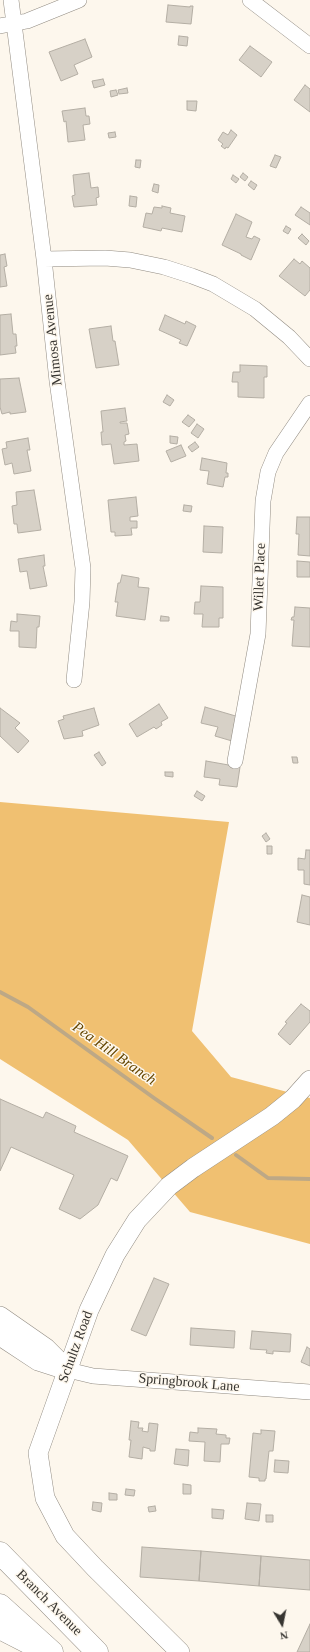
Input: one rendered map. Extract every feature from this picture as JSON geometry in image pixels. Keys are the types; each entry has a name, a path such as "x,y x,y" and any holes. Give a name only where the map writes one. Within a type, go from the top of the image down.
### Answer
{"highway":[{"name":"Branch Avenue","path":"0,1553 97,1652"},
{"path":"0,1605 52,1652"},
{"path":"0,1628 9,1631 44,1652"}],"street":[{"name":"Mimosa Avenue","path":"11,0 7,25 44,259 57,381 83,568 82,602 74,680"},
{"path":"7,25 42,15 79,0"},
{"path":"250,0 310,46"},
{"path":"44,259 105,258 130,260 164,267 192,276 213,284 255,309 289,337 310,359"},
{"name":"Willet Place","path":"235,761 258,634 263,500 268,472 276,453 310,403"},
{"name":"Schultz Road","path":"180,1652 95,1568 65,1536 45,1498 38,1453 89,1310 115,1255 137,1220 169,1186 193,1168 260,1125 283,1107 310,1080"},
{"path":"0,1316 46,1348 68,1370"},
{"path":"0,1336 38,1361 68,1370"},
{"name":"Springbrook Lane","path":"68,1370 93,1376 310,1392"}],"shaded area":[{"path":"0,802 229,822 192,1031 231,1077 310,1098 310,1244 190,1212 128,1140 0,1059"}],"building":[{"path":"168,5 193,6 191,24 166,22"},
{"path":"179,36 188,37 187,46 178,45"},
{"path":"85,39 92,57 74,65 78,74 61,81 49,52"},
{"path":"250,46 272,62 261,77 239,60"},
{"path":"103,79 105,85 94,88 92,81"},
{"path":"305,85 310,89 310,112 294,100"},
{"path":"127,88 128,93 119,94 118,90"},
{"path":"116,90 118,95 111,97 110,91"},
{"path":"187,101 197,101 196,111 187,110"},
{"path":"85,108 86,116 89,116 90,124 83,125 85,140 68,142 66,121 64,122 62,111"},
{"path":"231,130 237,135 228,148 226,147 225,149 221,146 223,144 218,140 223,132 228,135"},
{"path":"115,132 116,137 109,138 108,133"},
{"path":"275,155 281,157 276,168 270,166"},
{"path":"136,160 141,160 140,168 135,167"},
{"path":"89,173 91,188 98,187 99,197 96,198 97,205 74,207 72,196 75,195 73,175"},
{"path":"243,173 248,177 245,181 240,177"},
{"path":"233,175 239,179 236,183 231,179"},
{"path":"251,181 257,185 254,190 248,185"},
{"path":"154,184 159,185 158,193 152,191"},
{"path":"130,196 137,197 136,207 129,206"},
{"path":"162,206 171,208 170,213 185,216 182,232 162,228 161,231 143,227 146,213 152,214 154,207 162,208"},
{"path":"301,207 310,213 310,225 295,215"},
{"path":"236,214 252,222 246,237 252,239 254,236 260,239 251,260 222,245"},
{"path":"286,226 291,229 288,234 283,231"},
{"path":"302,234 309,241 306,245 298,238"},
{"path":"5,254 7,266 4,267 7,286 0,287 0,255"},
{"path":"294,259 300,264 302,261 310,268 310,290 305,296 279,276"},
{"path":"11,314 13,334 16,334 16,353 0,355 0,315"},
{"path":"165,315 185,324 186,321 196,326 187,346 179,343 181,340 159,330"},
{"path":"111,326 119,365 96,368 89,329"},
{"path":"240,365 267,366 267,377 264,377 264,398 238,397 238,382 232,382 233,372 240,372"},
{"path":"19,378 26,412 10,414 10,412 2,414 0,407 0,379"},
{"path":"167,395 174,400 170,406 163,402"},
{"path":"125,408 127,421 120,423 127,423 129,434 125,435 126,441 124,442 124,445 137,444 139,461 114,464 111,444 102,445 101,432 103,432 101,411"},
{"path":"188,415 195,420 189,427 182,422"},
{"path":"197,424 204,429 198,438 191,433"},
{"path":"170,436 178,437 177,444 170,443"},
{"path":"28,438 30,450 27,450 31,471 14,474 12,463 5,465 2,449 7,448 6,442"},
{"path":"195,442 199,447 192,452 188,447"},
{"path":"181,445 186,456 171,462 166,451"},
{"path":"202,458 227,463 226,473 228,473 228,477 225,477 223,487 207,484 209,471 200,470"},
{"path":"34,490 41,530 18,533 17,524 14,524 12,506 17,505 16,492"},
{"path":"136,497 138,516 130,517 130,521 137,521 137,528 131,528 132,535 115,536 115,532 111,532 108,500"},
{"path":"184,505 192,506 191,512 183,511"},
{"path":"297,517 310,517 310,556 298,555 299,534 296,534"},
{"path":"204,526 223,527 222,553 203,552"},
{"path":"44,555 45,566 43,566 47,586 30,589 27,571 20,572 18,559"},
{"path":"297,561 310,562 310,577 297,577"},
{"path":"122,575 139,578 138,587 149,588 145,620 116,616 118,602 115,602 118,583 120,583"},
{"path":"201,586 223,587 223,618 219,618 219,627 202,627 203,614 194,614 195,602 200,602"},
{"path":"295,607 310,608 310,647 292,646 294,620 291,620 292,617 294,617"},
{"path":"17,614 40,616 39,627 37,627 36,648 19,647 19,631 10,631 11,621 17,622"},
{"path":"161,616 169,617 169,621 160,621"},
{"path":"159,704 168,718 161,722 162,725 156,729 154,727 137,737 129,724"},
{"path":"205,707 239,717 232,741 215,736 218,727 201,723"},
{"path":"0,708 20,723 15,728 29,741 18,753 0,736"},
{"path":"94,708 99,725 82,731 83,736 64,739 58,721 64,719 63,716"},
{"path":"99,752 106,763 102,766 94,755"},
{"path":"292,757 297,757 298,763 293,763"},
{"path":"206,761 240,767 237,787 219,785 220,779 204,777"},
{"path":"165,772 173,772 173,777 165,776"},
{"path":"197,791 205,796 202,801 194,796"},
{"path":"266,833 270,839 266,842 262,836"},
{"path":"267,846 272,846 272,854 267,854"},
{"path":"306,850 310,850 310,885 304,884 304,870 298,870 298,858 305,859"},
{"path":"302,895 310,897 310,925 297,922"},
{"path":"301,1004 310,1011 310,1022 290,1045 278,1034 287,1023 285,1022"},
{"path":"0,1099 43,1118 46,1112 76,1126 74,1132 128,1156 117,1181 111,1178 98,1205 80,1219 59,1209 74,1175 11,1147 0,1171"},
{"path":"154,1278 169,1284 146,1336 131,1330"},
{"path":"191,1328 235,1331 234,1348 190,1345"},
{"path":"252,1331 291,1334 290,1352 273,1351 273,1354 266,1353 267,1350 250,1349"},
{"path":"307,1347 310,1349 310,1366 301,1362"},
{"path":"131,1421 139,1422 138,1428 143,1428 142,1431 148,1432 149,1423 158,1424 155,1451 150,1451 150,1449 143,1447 142,1459 129,1457"},
{"path":"198,1428 217,1429 216,1434 226,1435 226,1438 230,1438 229,1444 221,1444 220,1462 204,1461 205,1442 189,1441 190,1432 198,1433"},
{"path":"261,1430 275,1431 273,1451 269,1451 265,1481 259,1481 259,1478 249,1477 253,1433 261,1434"},
{"path":"176,1449 189,1450 188,1466 174,1464"},
{"path":"275,1460 289,1461 288,1473 274,1472"},
{"path":"183,1484 191,1485 191,1494 183,1494"},
{"path":"126,1489 135,1490 134,1496 125,1495"},
{"path":"109,1493 117,1494 117,1500 109,1500"},
{"path":"93,1502 102,1503 101,1512 92,1510"},
{"path":"247,1503 261,1504 259,1521 245,1519"},
{"path":"155,1506 156,1511 149,1512 148,1507"},
{"path":"212,1509 224,1510 223,1519 212,1518"},
{"path":"266,1515 273,1515 273,1522 266,1522"},
{"path":"142,1547 201,1551 199,1581 140,1577"},
{"path":"201,1551 261,1556 259,1586 199,1581"},
{"path":"261,1556 310,1560 310,1590 259,1586"},
{"path":"310,1624 310,1652 297,1652"}],"waterway":[{"name":"Pea Hill Branch","path":"0,992 28,1007 212,1138"},
{"name":"Pea Hill Branch","path":"236,1155 268,1178 310,1179"}]}
